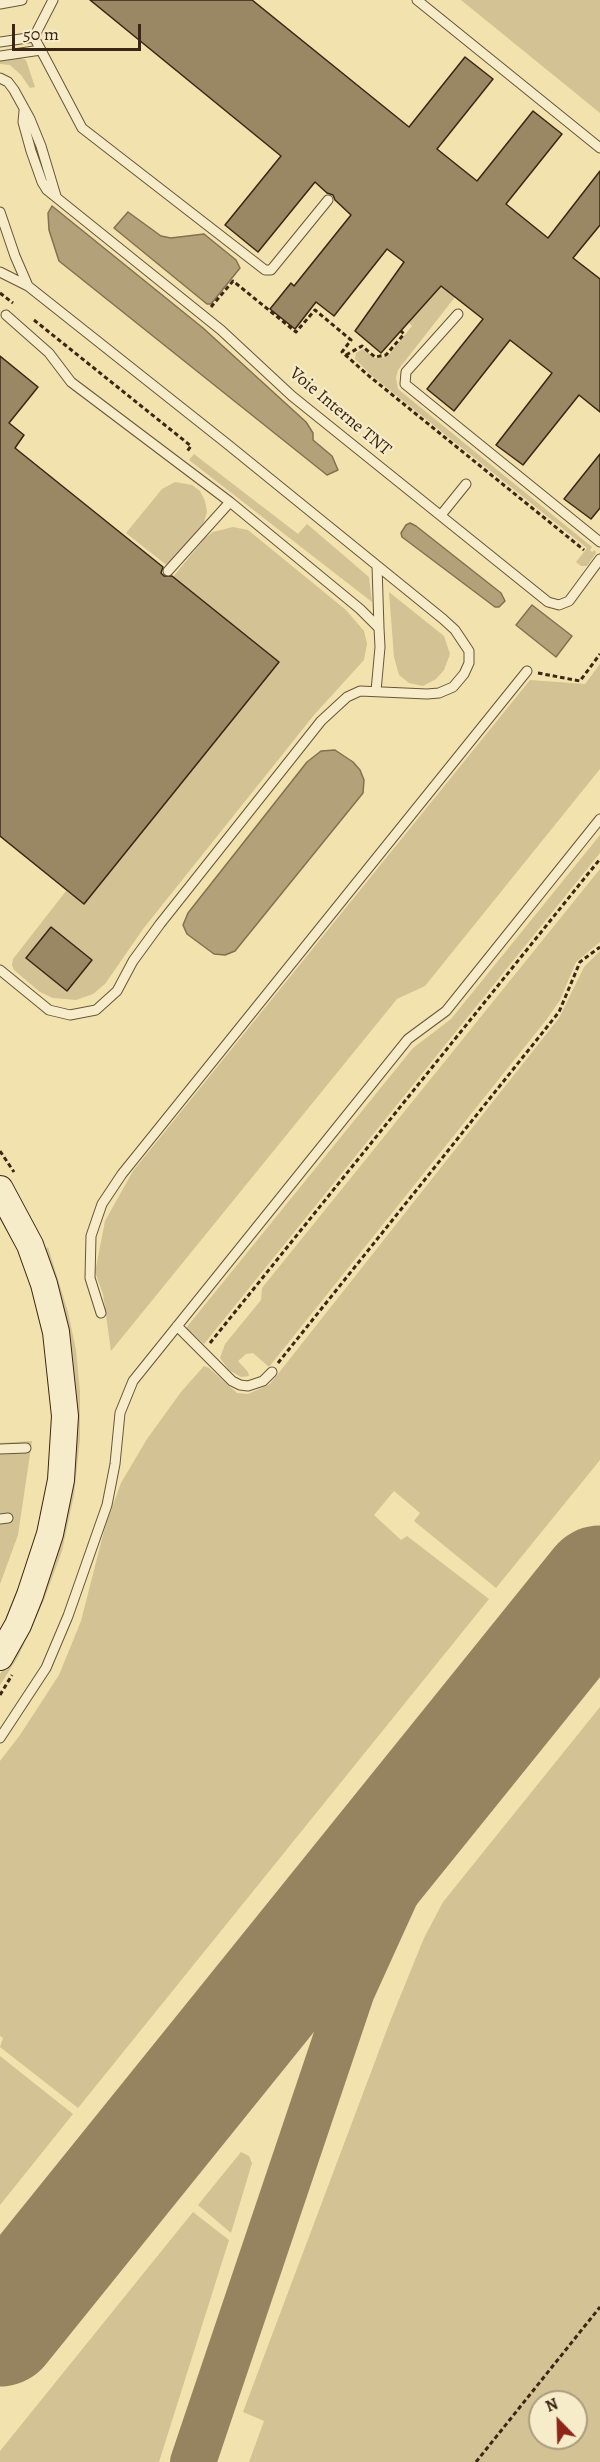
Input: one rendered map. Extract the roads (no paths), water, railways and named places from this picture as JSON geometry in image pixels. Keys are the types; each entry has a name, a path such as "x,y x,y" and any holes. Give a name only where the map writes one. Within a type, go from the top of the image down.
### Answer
{"main road":[{"path":"0,1189 30,1245 44,1284 56,1332 65,1416 61,1480 42,1564 22,1615 0,1657"}],"lane":[{"path":"0,4 22,0"},
{"path":"34,37 53,0"},
{"path":"417,0 600,148"},
{"path":"0,42 34,37"},
{"path":"34,37 82,128 265,270 270,270 328,201"},
{"path":"0,56 41,50"},
{"name":"Voie Interne TNT","path":"0,78 8,82 14,90 24,111 23,122 36,167 45,186 203,316 292,396 553,604 564,604 569,601 600,559"},
{"path":"0,212 28,286"},
{"path":"0,272 28,286 455,630 469,651 469,663 464,674 453,687 439,693 360,691 346,697 321,721 160,924 133,961 117,991 96,1010 70,1016 49,1010 0,970"},
{"path":"458,314 406,372 405,384 600,542"},
{"path":"6,315 49,353 71,382 230,502 380,628"},
{"path":"441,515 466,484"},
{"path":"168,571 230,502"},
{"path":"376,691 380,657 377,567"},
{"path":"101,1313 90,1278 92,1236 102,1204 122,1174 528,671"},
{"path":"0,1738 46,1668 68,1616 107,1505 115,1464 120,1413 133,1381 408,1039 446,1011 600,819"},
{"path":"177,1326 240,1385 248,1386 263,1381 272,1372"},
{"path":"0,1449 26,1448"}]}
